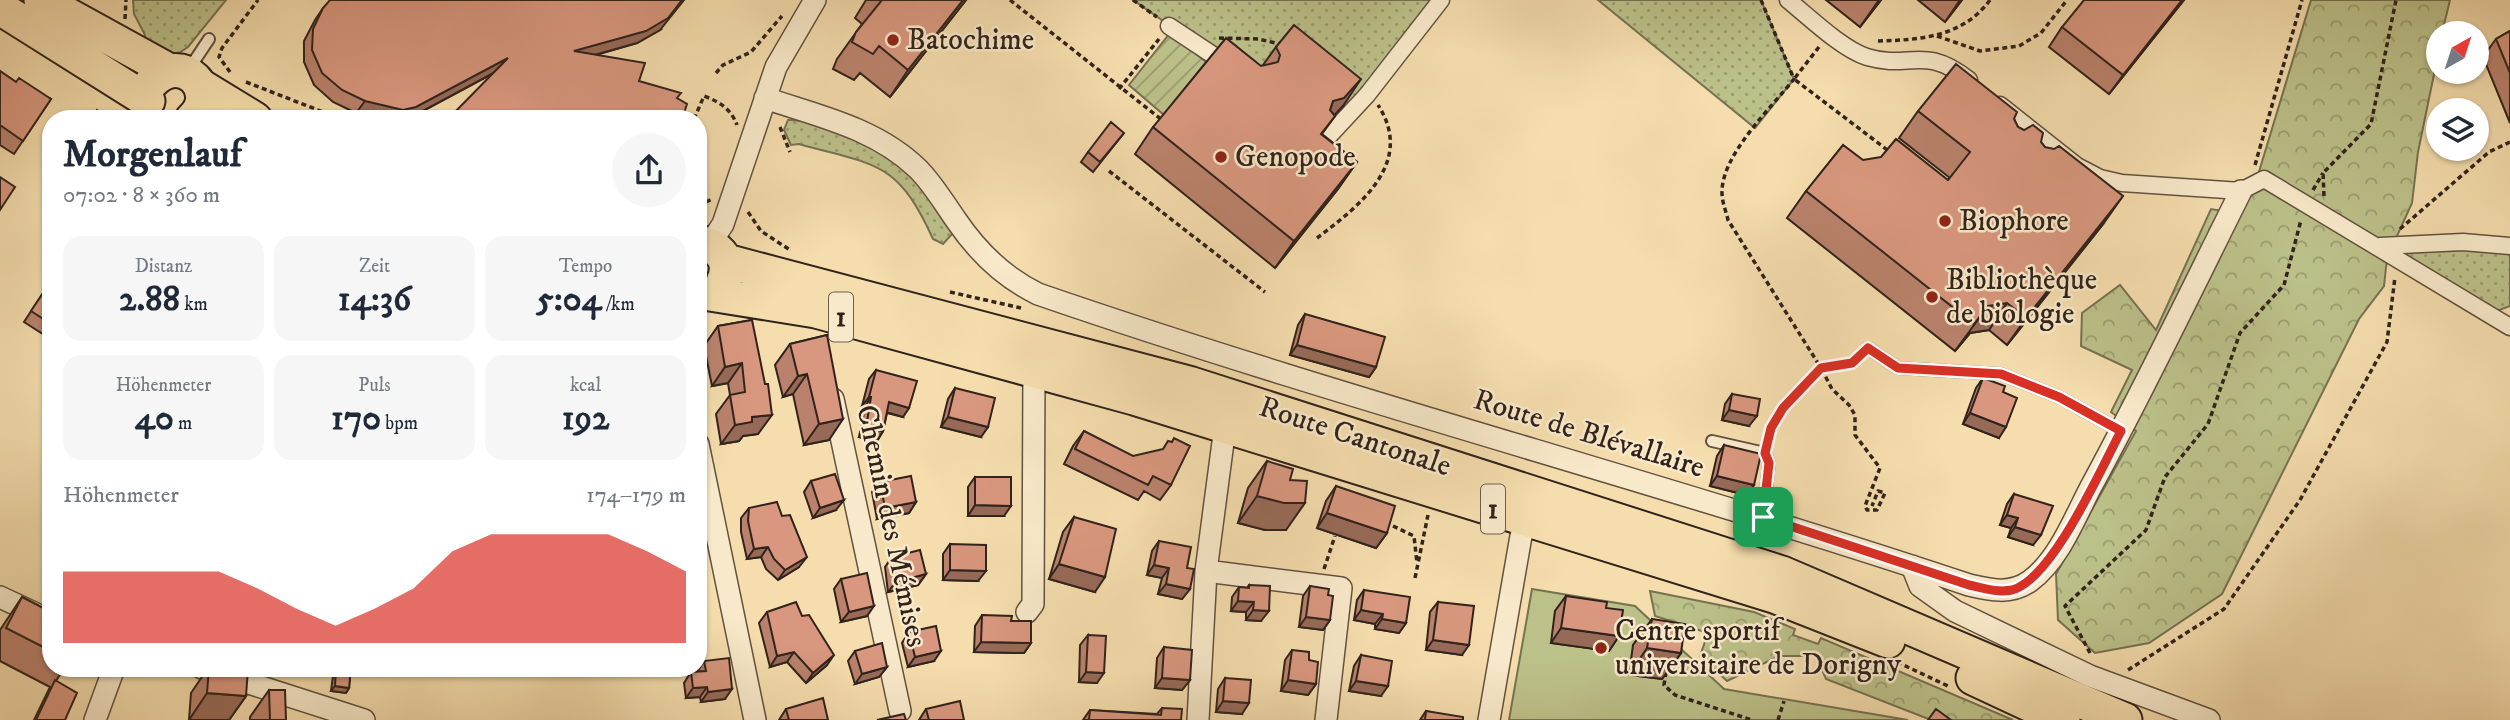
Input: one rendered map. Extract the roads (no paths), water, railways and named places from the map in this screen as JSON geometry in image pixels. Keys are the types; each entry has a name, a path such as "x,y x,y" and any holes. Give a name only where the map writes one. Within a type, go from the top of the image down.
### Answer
{"main road":[{"path":"41,0 185,76 250,104"},
{"path":"0,8 153,110"},
{"path":"153,110 152,81 185,76"},
{"path":"185,76 202,102 197,110"},
{"path":"707,293 725,279 711,249"},
{"name":"Route Cantonale","path":"711,249 1192,384 1815,585 2125,720"},
{"name":"Route Cantonale","path":"707,296 1034,370 1774,596 1826,616 2063,720"},
{"path":"1308,453 1344,455 1397,470 1405,468 1413,456"}],"street":[{"path":"711,249 723,224 765,98 785,48 816,0"},
{"path":"1322,135 1328,137 1367,95 1441,0"},
{"path":"1788,0 1857,53 1873,58 1944,63 2023,123 2045,150 2109,180 2241,191 2264,179 2380,246 2510,327"},
{"path":"1169,26 1241,75"},
{"name":"Route de Blévallaire","path":"765,98 860,130 892,146 927,178 972,243 1018,284 1038,294 1202,351 1763,517 1995,591 2012,590 2027,583 2038,575 2057,549 2121,431 2241,191"},
{"path":"2012,138 2023,123"},
{"path":"2380,246 2463,242 2510,246"},
{"path":"1027,612 1033,604 1034,370"},
{"name":"Chemin des Mémises","path":"831,384 900,711"},
{"path":"1198,720 1206,571 1225,427"},
{"path":"707,488 755,720"},
{"path":"1489,720 1521,536 1529,520"},
{"path":"1912,566 1920,586 1936,600 2013,641 2095,678 2209,720"},
{"path":"1206,571 1342,587 1326,720"},
{"path":"0,597 42,617"},
{"path":"95,720 111,677"},
{"path":"224,677 309,711 364,720"}],"lane":[{"path":"185,76 209,39"},
{"path":"1868,348 1898,368 2001,374 2059,397 2121,431"},
{"path":"1712,441 1765,453 1769,463 1763,517"}],"place":[{"name":"Batochime","path":"893,40"},
{"name":"Genopode","path":"1221,157"},
{"name":"Biophore","path":"1945,221"},
{"name":"Bibliothèque de biologie","path":"1932,297"},
{"name":"Centre sportif universitaire de Dorigny","path":"1601,648"}]}
